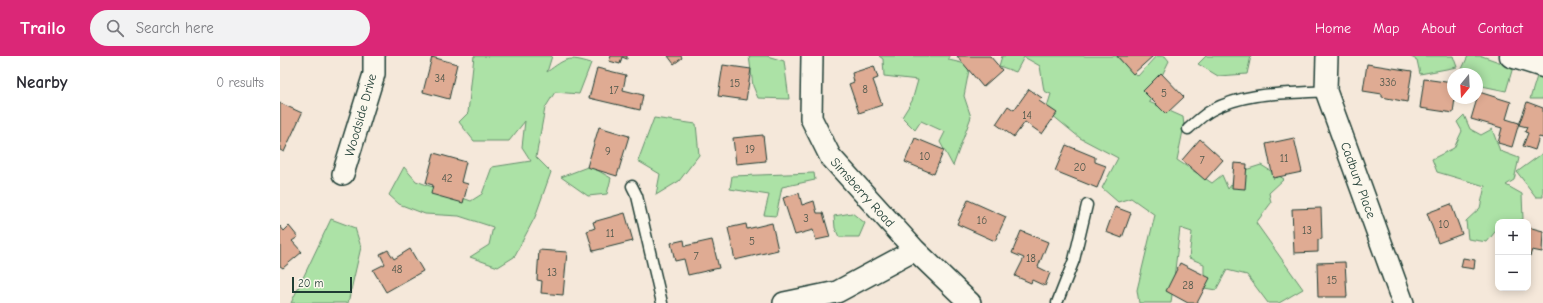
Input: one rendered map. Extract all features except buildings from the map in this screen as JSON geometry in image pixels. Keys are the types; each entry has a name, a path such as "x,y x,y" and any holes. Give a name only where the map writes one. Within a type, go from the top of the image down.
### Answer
{"street":[{"name":"Woodside Drive","path":"343,174 374,74 374,56"},
{"name":"Simsberry Road","path":"812,56 811,118 830,156 915,250 970,303"},
{"name":"Cadbury Place","path":"1327,56 1326,91 1403,303"},
{"path":"1511,56 1543,66"},
{"path":"784,303 837,292 915,250"}],"lane":[{"path":"1188,129 1211,110 1240,99 1326,91"},
{"path":"632,186 638,196 662,303"},
{"path":"1057,303 1074,260 1087,205"}],"green space":[{"path":"474,56 552,56 547,72 563,61 572,59 591,63 579,94 555,92 545,108 536,157 551,172 535,217 514,257 498,267 470,257 489,245 493,227 459,216 425,214 399,204 389,195 404,167 416,181 471,201 482,194 492,167 531,161 522,147 525,121 509,141 474,141 459,122 468,113"},
{"path":"749,56 767,56 784,61 789,99 758,98 753,86"},
{"path":"879,56 949,56 949,60 970,65 964,96 971,117 953,166 940,142 945,132 921,121 915,130 902,117 912,101 918,80 884,76 883,59"},
{"path":"1002,56 1116,56 1138,76 1156,56 1165,56 1169,61 1149,102 1183,117 1184,126 1177,160 1212,183 1222,175 1228,189 1242,171 1261,165 1284,179 1269,193 1271,203 1256,223 1303,289 1279,303 1268,303 1247,275 1227,270 1216,290 1204,288 1204,264 1189,258 1192,232 1180,228 1171,303 1139,303 1137,290 1155,215 1131,198 1118,202 1102,188 1118,158 1080,138 1046,110 1051,94 1044,91 1040,66 1024,57 1016,72 999,66"},
{"path":"1206,56 1251,56 1247,74 1218,76 1198,64"},
{"path":"1409,56 1453,56 1457,67 1420,74 1417,60"},
{"path":"1468,56 1482,56 1513,67 1506,91 1483,86 1483,68 1462,68"},
{"path":"1538,73 1543,74 1543,99 1530,99"},
{"path":"1464,115 1470,129 1481,135 1492,129 1500,151 1519,158 1514,180 1506,185 1522,194 1523,219 1495,219 1495,232 1487,242 1468,239 1466,221 1480,208 1485,186 1437,172 1432,159 1454,148 1462,131 1457,122"},
{"path":"654,118 696,124 699,155 679,181 656,195 660,174 638,161"},
{"path":"1543,153 1543,197 1536,197 1517,172"},
{"path":"590,166 611,178 607,194 588,196 561,177"},
{"path":"814,173 815,180 782,187 776,216 764,215 769,195 730,189 732,176"},
{"path":"852,213 865,223 859,237 839,237 835,228 834,216"},
{"path":"331,219 355,228 361,247 348,303 291,303"}]}
